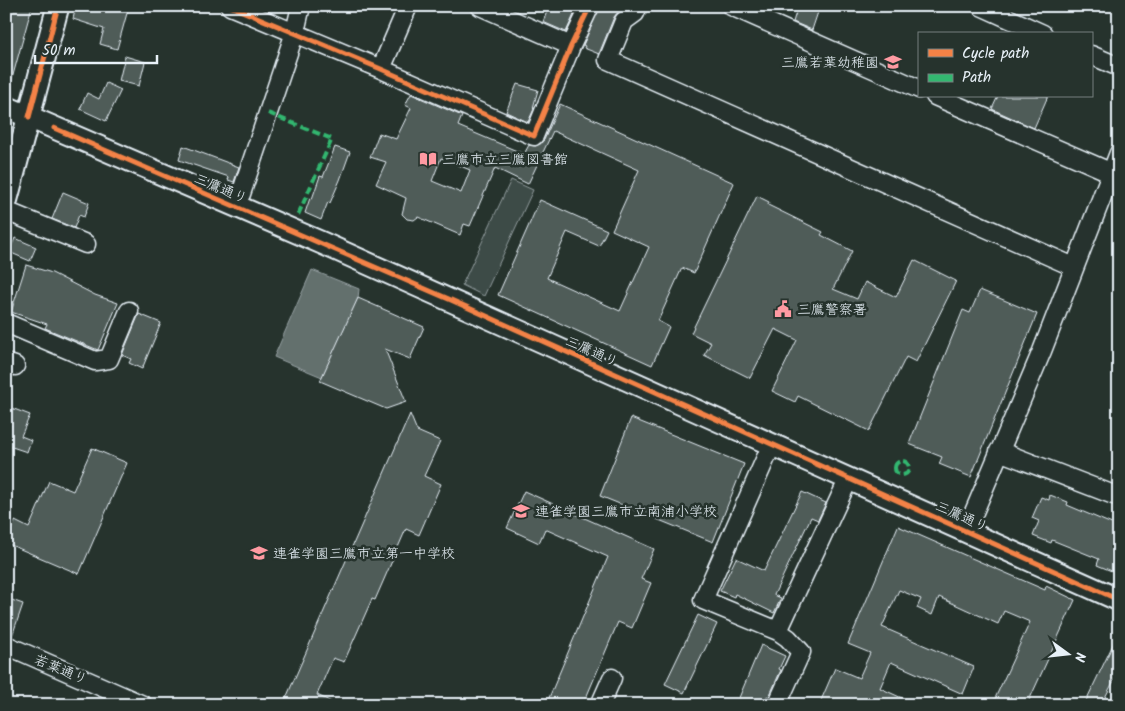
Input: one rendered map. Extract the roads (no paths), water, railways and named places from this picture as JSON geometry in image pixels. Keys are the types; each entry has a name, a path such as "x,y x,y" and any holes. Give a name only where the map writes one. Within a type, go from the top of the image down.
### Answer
{"main road":[{"path":"6,202 9,178 29,117 58,6"},
{"name":"三鷹通り","path":"6,107 451,300 1119,600"}],"street":[{"path":"230,6 295,32 534,136 571,46 590,6"},
{"path":"233,205 241,194 295,32 301,6"},
{"path":"381,69 408,6"},
{"path":"480,6 571,46"},
{"path":"638,6 635,14 624,21 608,60 1074,267"},
{"path":"731,6 918,89"},
{"path":"981,6 1039,32"},
{"path":"1092,55 1119,67"},
{"path":"941,98 1115,174"},
{"path":"966,531 1042,351 1074,267 1115,174 1119,153"},
{"path":"6,211 86,244"},
{"path":"6,323 95,362 109,359 129,312"},
{"path":"772,444 703,600 778,631 788,638 801,652 777,705"},
{"path":"999,451 1119,497"},
{"path":"778,631 849,478"},
{"name":"若葉通り","path":"6,645 143,705"},
{"path":"600,705 612,678"}],"place":[{"name":"三鷹若葉幼稚園","path":"893,62"},
{"name":"三鷹市立三鷹図書館","path":"428,159"},
{"name":"三鷹警察署","path":"783,309"},
{"name":"連雀学園三鷹市立南浦小学校","path":"521,511"},
{"name":"連雀学園三鷹市立第一中学校","path":"259,553"}]}
